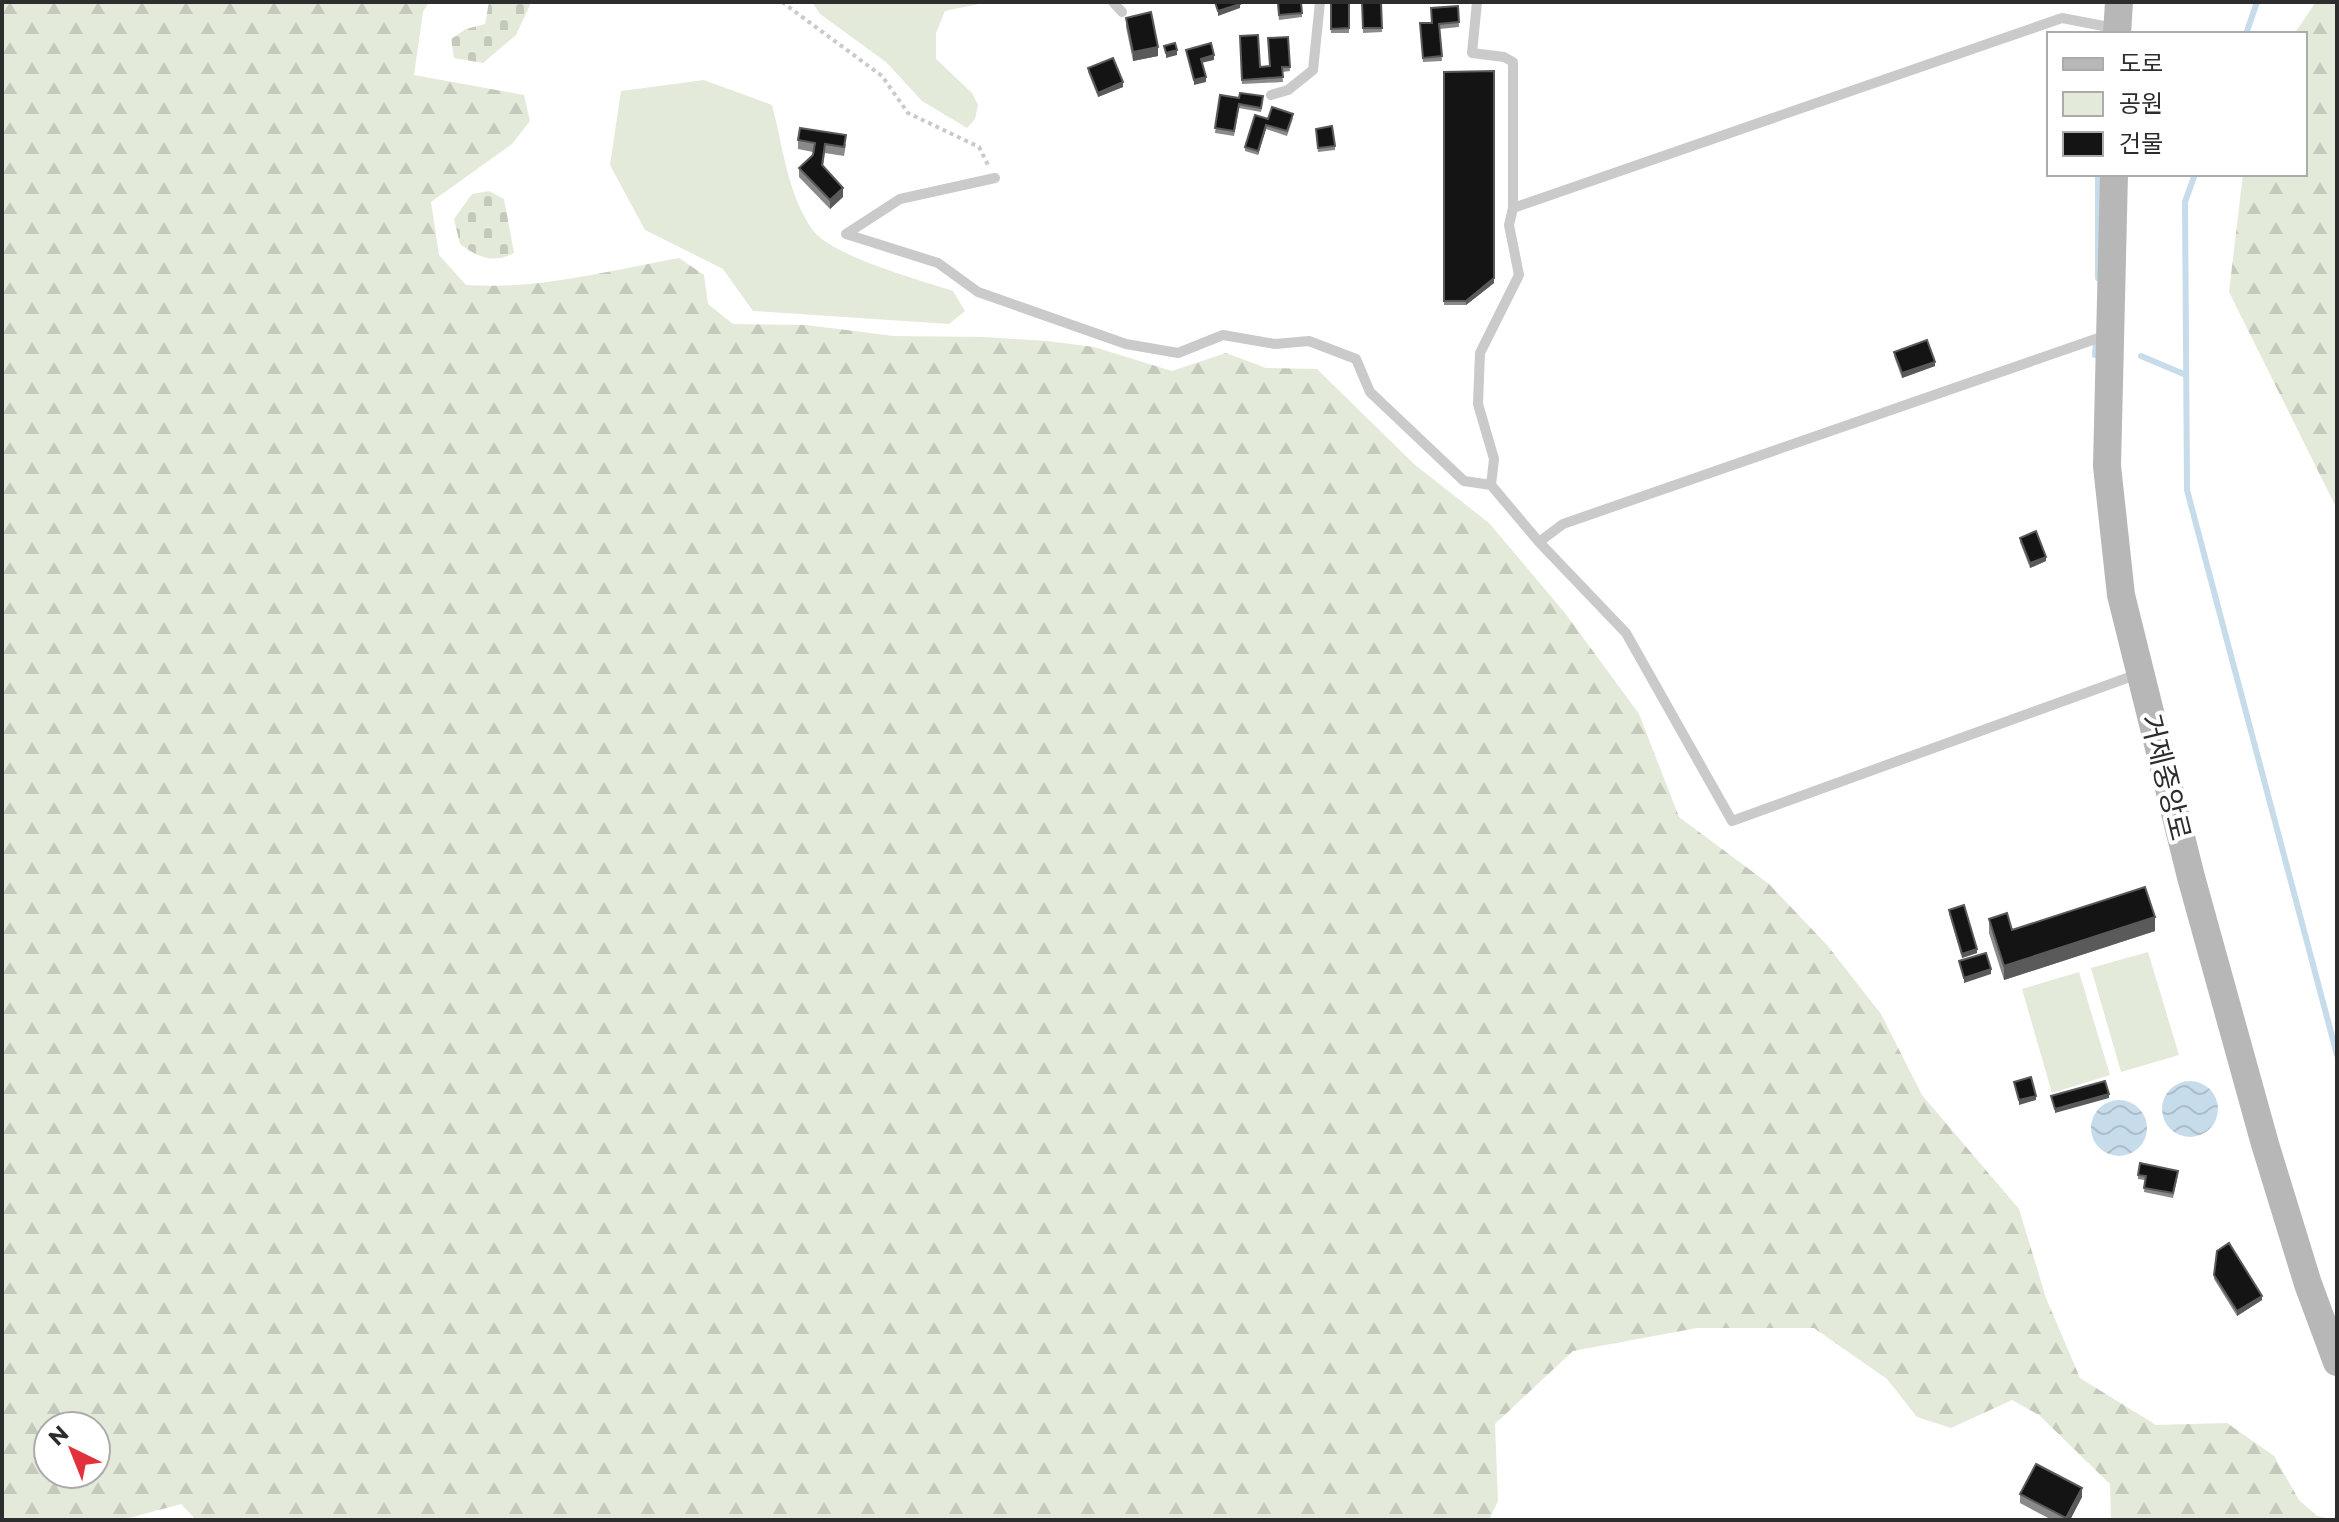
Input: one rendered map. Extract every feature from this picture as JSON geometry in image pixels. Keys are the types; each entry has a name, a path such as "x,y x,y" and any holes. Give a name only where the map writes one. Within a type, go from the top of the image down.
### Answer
{"main road":[{"name":"거제중앙로","path":"2114,176 2107,466 2121,595 2191,877 2265,1144 2308,1284 2337,1362"}],"lane":[{"path":"1113,2 1122,12"},
{"path":"1271,95 1288,90 1313,70 1320,2"},
{"path":"1477,2 1472,53 1504,57 1513,62 1513,208 1509,225 1519,275 1480,353 1478,404 1494,459 1491,485"},
{"path":"1513,208 2062,18 2117,21"},
{"path":"995,178 900,199 846,234 938,263 978,292 1126,344 1178,353 1223,335 1275,344 1309,341 1356,359 1370,392 1464,481 1491,485 1539,542 1626,633 1732,821 2140,673"},
{"path":"1539,542 1563,524 2112,334"}],"path":[{"path":"782,2 882,76 908,113 979,147 995,178"}],"green space":[{"path":"2,2 429,2 423,12 414,75 524,95 530,121 512,144 431,202 439,255 466,285 546,282 679,258 704,275 708,304 733,324 806,325 894,336 1048,341 1094,347 1172,371 1226,353 1266,368 1317,369 1414,464 1489,523 1565,613 1639,714 1679,817 1769,884 1827,945 1881,1014 1922,1095 2019,1209 2046,1298 2080,1378 2156,1425 2227,1423 2274,1456 2299,1500 2317,1516 2337,1520 2111,1520 2110,1484 2039,1415 2012,1400 1951,1428 1917,1417 1887,1379 1814,1328 1697,1328 1573,1351 1495,1424 1498,1501 1489,1520 196,1520 181,1504 122,1520 2,1520"},
{"path":"489,2 529,2 530,5 516,35 483,63 454,58 451,39 466,29 485,24"},
{"path":"812,2 988,2 945,11 936,33 936,59 972,93 978,105 975,119 967,128 922,101 886,62 820,14"},
{"path":"2316,2 2337,2 2337,509 2229,292 2243,176 2307,176 2307,32 2295,32"},
{"path":"704,80 772,105 797,200 812,229 822,239 856,258 953,291 965,311 949,324 753,311 723,269 645,230 610,165 621,91"},
{"path":"489,191 504,199 514,253 499,258 479,255 460,244 454,219 472,194"},
{"path":"2148,952 2179,1055 2121,1072 2091,968"},
{"path":"2079,972 2110,1075 2052,1093 2022,989"}],"water":[{"path":"2190,1081 2210,1089 2218,1109 2210,1129 2190,1137 2170,1129 2162,1109 2170,1089"},
{"path":"2119,1100 2139,1108 2147,1128 2139,1148 2119,1156 2099,1148 2091,1128 2099,1108"}],"building":[{"path":"1215,2 1239,2 1240,4 1218,11"},
{"path":"1278,2 1301,2 1302,13 1279,15"},
{"path":"1331,2 1349,2 1349,28 1331,29"},
{"path":"1362,2 1381,2 1382,28 1363,28"},
{"path":"1458,6 1459,22 1439,24 1442,56 1423,58 1420,23 1432,23 1431,8"},
{"path":"1151,12 1158,47 1133,52 1126,18"},
{"path":"1258,35 1260,67 1270,66 1268,38 1288,37 1290,67 1282,67 1283,77 1242,80 1240,36"},
{"path":"1175,43 1177,50 1166,53 1164,46"},
{"path":"1211,43 1214,55 1201,59 1206,77 1194,80 1186,50"},
{"path":"1113,58 1123,82 1098,93 1088,68"},
{"path":"1494,71 1494,278 1466,301 1444,301 1444,72"},
{"path":"1240,93 1263,96 1261,108 1239,104 1234,131 1215,128 1220,95 1239,98"},
{"path":"1272,107 1293,114 1287,131 1266,125 1258,151 1245,147 1255,115 1268,119"},
{"path":"1332,126 1335,146 1318,148 1316,129"},
{"path":"800,128 846,135 844,147 825,144 822,165 843,188 830,200 799,168 813,155 815,143 798,140"},
{"path":"1927,340 1935,362 1902,373 1894,352"},
{"path":"2036,531 2046,557 2030,563 2020,538"},
{"path":"2145,887 2155,917 2004,966 1989,919 2007,913 2012,930"},
{"path":"1964,905 1977,949 1962,954 1949,910"},
{"path":"1986,953 1991,969 1964,978 1959,961"},
{"path":"2031,1077 2036,1096 2019,1100 2014,1082"},
{"path":"2105,1081 2109,1094 2055,1109 2051,1096"},
{"path":"2140,1163 2178,1171 2173,1193 2144,1188 2146,1176 2138,1175"},
{"path":"2229,1243 2262,1296 2237,1311 2214,1275 2217,1251"},
{"path":"2036,1464 2082,1488 2066,1518 2020,1494"}],"waterway":[{"path":"2247,32 2257,2"},
{"path":"2098,176 2098,278"},
{"path":"2194,176 2185,202 2187,490 2337,1055"},
{"path":"2095,355 2096,342"},
{"path":"2141,356 2186,375"}]}
